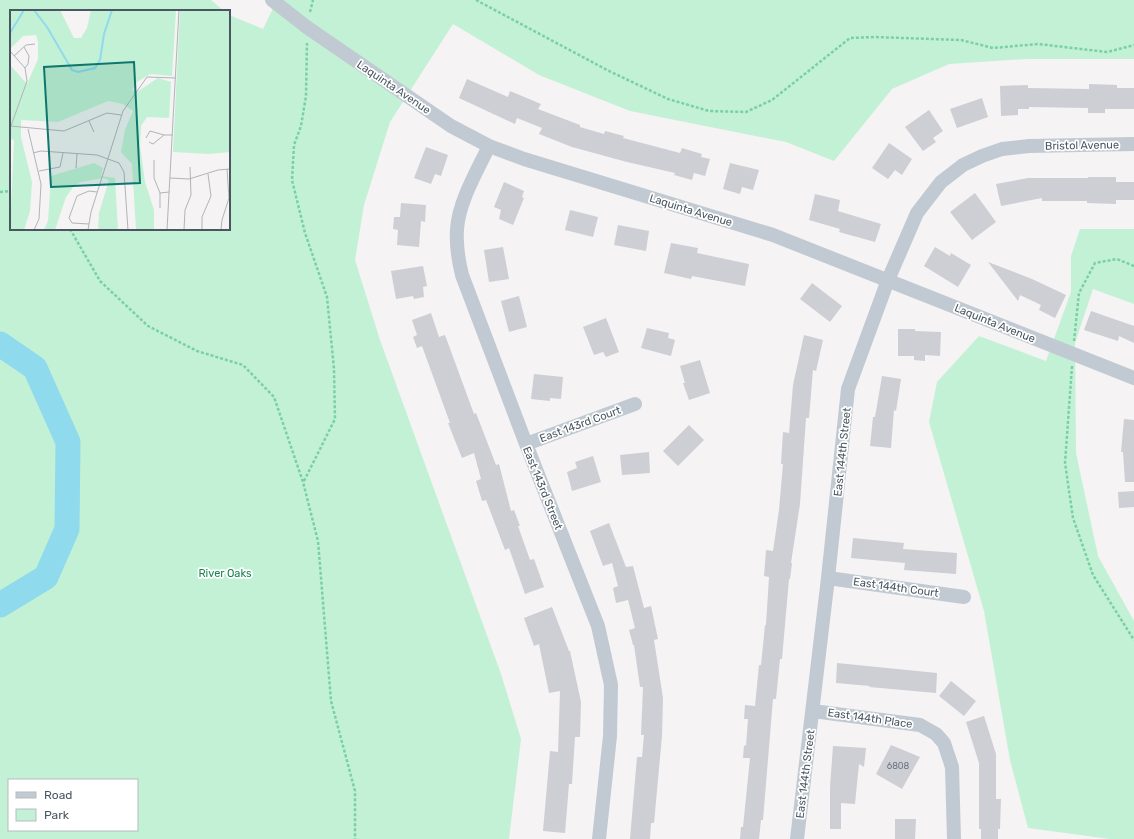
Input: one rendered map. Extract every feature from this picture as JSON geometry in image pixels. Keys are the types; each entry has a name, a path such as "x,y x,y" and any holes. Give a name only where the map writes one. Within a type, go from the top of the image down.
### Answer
{"street":[{"name":"Laquinta Avenue","path":"272,0 308,28 451,126 489,146 524,159 773,235 1134,378"},
{"name":"Bristol Avenue","path":"1029,146 1134,144"},
{"name":"East 143rd Street","path":"489,146 462,205 457,228 457,252 462,275 526,444 598,626 611,685 610,736 598,839"},
{"name":"East 144th Street","path":"797,839 828,578 848,389 888,280 917,213 941,182 963,165 1002,149 1029,146"},
{"name":"East 143rd Court","path":"526,444 635,404"},
{"name":"East 144th Court","path":"828,578 964,597"},
{"name":"East 144th Place","path":"813,710 920,725 936,734 944,743 952,766 954,839"}],"path":[{"path":"303,482 335,419 334,369 327,297 305,234 292,180 294,145 301,126 306,96 308,28 311,2 313,0"},
{"path":"476,0 609,71 668,99 709,111 746,112 772,100 850,38 874,37 962,40 993,48 1038,44 1107,52 1134,45"},
{"path":"0,192 10,191"},
{"path":"71,230 100,281 148,326 197,351 243,365 274,397 303,482 318,541 331,701 355,791 355,839"},
{"path":"1134,266 1117,259 1095,263 1079,293 1072,354 1065,463 1073,518 1093,575 1134,640"}],"green space":[{"name":"River Oaks","path":"0,0 211,0 223,10 10,10 10,230 230,230 230,15 263,29 277,0 1134,0 1134,59 1027,59 949,64 892,89 834,161 786,142 630,111 539,75 453,24 390,122 364,205 355,260 380,340 501,674 521,739 509,839 0,839"},
{"path":"1080,229 1134,229 1134,304 1093,289 1075,343 1076,453 1098,556 1134,621 1134,839 1110,839 1028,828 1010,760 984,611 929,422 937,382 979,336 1046,361 1071,292 1071,256"}],"building":[{"path":"467,79 508,97 510,91 541,104 538,109 580,125 580,127 604,134 605,131 624,136 623,138 680,153 682,148 702,154 701,157 710,159 705,176 694,173 692,180 674,175 675,173 572,147 539,134 542,128 517,118 515,124 459,98"},
{"path":"1089,84 1117,85 1117,88 1134,88 1134,109 1105,109 1105,113 1088,113 1088,108 1029,107 1029,109 1018,109 1018,115 1001,116 1000,86 1028,85 1028,88 1089,89"},
{"path":"982,98 988,117 957,128 950,109"},
{"path":"929,110 943,131 933,138 936,142 923,151 905,127"},
{"path":"889,143 912,159 902,175 895,170 888,179 872,168"},
{"path":"426,147 448,155 441,176 435,174 431,184 414,178"},
{"path":"730,163 759,170 753,190 742,187 740,194 723,189"},
{"path":"1116,177 1116,182 1134,182 1134,200 1116,200 1116,204 1087,203 1087,201 1042,201 1042,198 1001,206 996,184 1028,178"},
{"path":"504,182 524,191 522,197 524,198 513,225 499,219 501,210 494,207"},
{"path":"975,193 996,222 972,240 950,212"},
{"path":"815,194 840,200 838,211 881,224 875,242 839,232 840,229 809,220"},
{"path":"401,203 426,205 425,222 421,221 419,247 397,245 398,230 393,229 394,217 400,217"},
{"path":"570,210 598,217 593,237 565,230"},
{"path":"618,225 649,231 646,251 614,245"},
{"path":"671,243 698,248 697,253 749,264 745,286 692,276 691,279 664,273"},
{"path":"503,247 509,279 489,282 484,250"},
{"path":"935,247 950,256 951,253 971,265 958,287 924,266"},
{"path":"988,262 1032,279 1066,295 1055,318 1039,310 1041,305 1020,295 1018,301"},
{"path":"423,266 427,286 423,287 424,297 414,299 413,296 396,299 391,271"},
{"path":"812,283 842,306 830,322 800,299"},
{"path":"519,296 527,327 509,332 501,301"},
{"path":"1091,311 1134,326 1134,343 1119,336 1118,341 1084,330"},
{"path":"431,313 439,337 445,335 474,414 476,413 496,465 499,464 511,511 514,510 530,560 534,559 544,587 525,594 509,548 505,550 486,500 482,501 476,481 481,479 474,453 462,458 448,423 450,423 422,346 417,348 413,337 417,335 412,320"},
{"path":"606,318 619,352 606,357 603,352 594,355 583,327"},
{"path":"647,328 669,333 668,338 675,340 671,356 641,348"},
{"path":"898,329 941,332 940,356 925,355 925,361 914,360 914,356 898,356"},
{"path":"804,335 823,340 816,371 813,370 809,418 806,418 800,504 789,579 782,659 780,659 776,699 773,699 763,820 761,820 759,839 740,839 741,827 743,827 750,758 743,758 744,745 746,746 748,719 744,719 745,705 755,706 759,665 761,665 766,625 769,577 764,576 766,550 773,551 779,510 783,464 781,464 783,432 789,433 793,385"},
{"path":"700,360 710,393 689,400 683,383 685,383 680,366"},
{"path":"534,374 563,377 561,399 550,398 550,401 531,399"},
{"path":"882,376 901,379 896,411 894,410 891,448 870,446 873,417 875,417"},
{"path":"1124,419 1134,420 1134,482 1125,482 1123,452 1121,452"},
{"path":"689,425 704,440 678,466 663,451"},
{"path":"649,452 650,473 622,475 620,455"},
{"path":"593,456 601,482 572,491 567,472 577,468 575,462"},
{"path":"1134,491 1134,507 1119,508 1118,492"},
{"path":"609,523 626,567 633,566 644,608 651,606 658,639 654,640 663,698 662,736 654,823 651,823 650,839 630,839 637,757 642,757 644,735 641,735 643,687 640,687 634,645 629,630 635,628 628,600 616,603 613,588 618,586 612,563 603,566 590,531"},
{"path":"853,538 904,543 903,549 957,553 956,574 904,570 905,563 851,558"},
{"path":"552,607 570,651 581,702 580,737 575,737 572,784 569,784 565,833 543,831 550,751 558,752 560,691 549,693 539,644 534,646 524,618"},
{"path":"837,663 937,673 936,693 836,683"},
{"path":"951,681 976,701 964,716 939,696"},
{"path":"984,716 996,754 996,799 1001,799 1000,829 998,829 998,839 981,839 981,829 979,829 979,763 966,722"},
{"path":"891,745 920,757 902,789 876,774"},
{"path":"833,746 866,748 864,767 859,764 855,804 841,803 841,829 830,829 830,787"},
{"path":"895,819 916,819 915,839 895,839"}],"waterway":[{"path":"0,344 35,368 68,442 67,529 46,577 0,605"}]}
